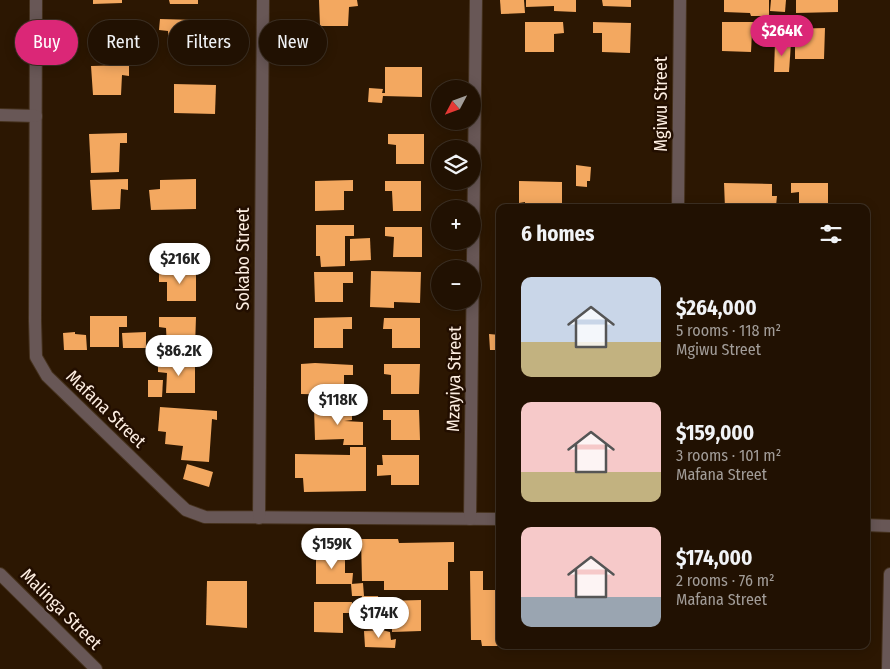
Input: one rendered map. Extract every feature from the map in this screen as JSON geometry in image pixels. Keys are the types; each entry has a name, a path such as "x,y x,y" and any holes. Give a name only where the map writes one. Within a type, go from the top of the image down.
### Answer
{"street":[{"name":"Mafana Street","path":"36,0 34,296 36,357 47,376 186,510 205,517 496,519"},
{"name":"Sokabo Street","path":"258,518 263,0"},
{"name":"Mzayiya Street","path":"470,518 476,0"},
{"name":"Mgiwu Street","path":"678,204 680,0"},
{"path":"0,115 36,116"},
{"path":"870,525 890,526"},
{"name":"Malinga Street","path":"0,574 96,669"},
{"path":"888,669 890,574"}],"building":[{"path":"93,0 122,0 122,3 93,4"},
{"path":"169,0 198,0 198,4 170,4"},
{"path":"319,0 357,0 358,6 349,7 348,26 327,26 327,20 320,20"},
{"path":"500,0 524,0 525,13 501,14"},
{"path":"526,0 576,0 576,12 554,11 554,6 526,7"},
{"path":"602,0 631,0 631,7 603,6"},
{"path":"724,0 769,0 769,16 751,16 750,13 724,12"},
{"path":"771,0 786,0 785,12 770,11"},
{"path":"796,0 838,0 838,12 796,13"},
{"path":"160,19 197,20 168,20 168,31 159,30"},
{"path":"525,22 563,22 564,33 554,34 554,52 525,52"},
{"path":"593,22 631,23 630,53 602,52 602,33 593,33"},
{"path":"722,22 760,22 760,32 752,32 751,52 722,51"},
{"path":"825,28 824,59 795,59 795,39 787,39 787,29"},
{"path":"775,42 791,43 789,72 774,72"},
{"path":"129,65 129,76 122,75 121,95 93,95 91,66"},
{"path":"385,67 422,67 422,97 383,96 382,103 368,102 369,88 383,89 382,93 385,93"},
{"path":"174,84 216,85 215,114 174,113"},
{"path":"127,133 127,143 120,143 119,172 91,173 89,134"},
{"path":"388,134 424,134 424,164 396,164 396,145 388,144"},
{"path":"576,165 591,167 590,181 587,181 587,187 576,186"},
{"path":"128,179 128,190 121,189 120,209 92,210 90,180"},
{"path":"196,179 196,209 151,210 149,190 160,189 160,180"},
{"path":"353,180 353,191 344,191 344,210 315,211 315,181"},
{"path":"385,181 421,181 421,211 393,211 392,191 385,191"},
{"path":"519,181 562,182 562,204 519,203"},
{"path":"724,183 772,184 772,196 777,196 776,204 725,204"},
{"path":"791,183 828,183 828,204 799,204 799,192 791,193"},
{"path":"316,225 354,225 354,236 345,236 345,266 321,267 320,256 316,256"},
{"path":"385,227 422,227 422,257 393,257 394,237 385,236"},
{"path":"370,238 371,260 350,261 350,239"},
{"path":"159,271 196,271 196,301 167,301 167,282 159,282"},
{"path":"371,271 421,272 420,303 394,302 394,308 370,307"},
{"path":"314,272 353,272 353,283 343,283 343,302 315,302"},
{"path":"90,316 127,316 127,327 119,327 119,347 90,347"},
{"path":"159,317 196,317 195,347 167,347 166,328 159,327"},
{"path":"352,317 352,329 343,329 343,348 314,348 314,318"},
{"path":"384,318 420,318 420,348 392,348 392,329 383,329"},
{"path":"75,332 75,334 86,335 87,350 64,350 63,333"},
{"path":"146,332 146,348 123,348 122,333"},
{"path":"489,334 496,335 496,350 490,350"},
{"path":"158,363 195,363 195,393 166,393 167,373 158,372"},
{"path":"301,364 353,365 353,375 344,375 344,395 301,394"},
{"path":"384,364 420,364 419,394 391,394 391,375 384,374"},
{"path":"148,380 163,380 162,397 148,397"},
{"path":"160,407 217,411 217,420 212,419 209,462 181,460 183,446 165,444 166,432 158,431"},
{"path":"314,408 352,409 352,420 344,421 363,422 363,445 343,445 344,439 315,440"},
{"path":"383,410 419,410 420,440 391,440 391,420 383,420"},
{"path":"350,447 366,447 366,491 304,492 303,478 295,478 295,454 350,455"},
{"path":"382,455 419,455 419,485 391,485 391,475 377,476 377,465 383,465"},
{"path":"187,464 213,472 209,487 183,479"},
{"path":"361,539 398,539 399,543 454,542 454,562 448,562 448,590 384,590 384,581 362,581"},
{"path":"316,554 345,554 345,573 353,573 352,584 316,584"},
{"path":"470,571 483,571 483,590 496,590 496,646 482,646 481,640 471,640"},
{"path":"207,581 247,581 247,628 206,625"},
{"path":"363,583 364,596 378,596 381,630 364,629 362,609 367,610 367,603 361,602 362,596 352,596 351,584"},
{"path":"421,600 421,631 392,632 392,612 383,612 383,601"},
{"path":"314,602 352,602 352,613 343,613 343,633 314,632"},
{"path":"382,630 390,632 391,640 396,639 395,648 365,647 364,631"}]}
